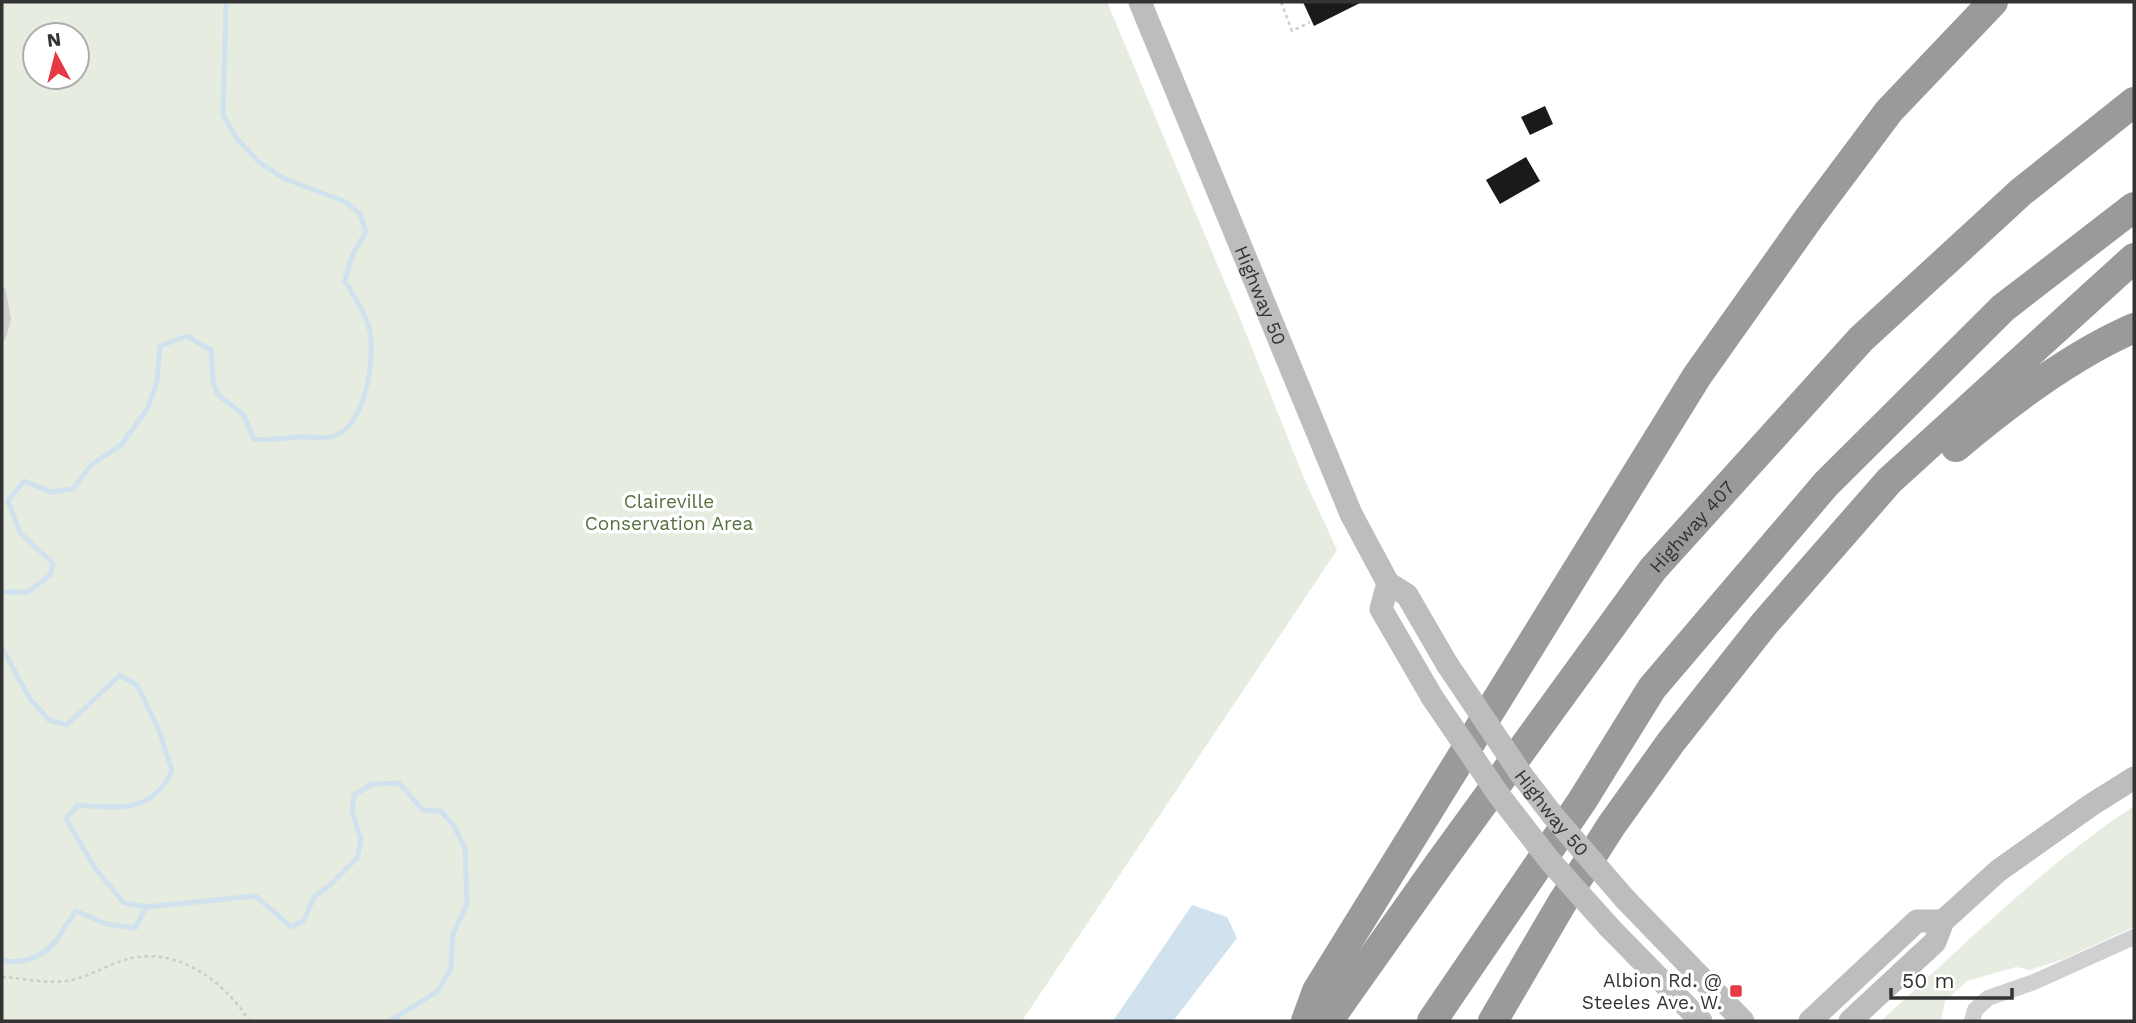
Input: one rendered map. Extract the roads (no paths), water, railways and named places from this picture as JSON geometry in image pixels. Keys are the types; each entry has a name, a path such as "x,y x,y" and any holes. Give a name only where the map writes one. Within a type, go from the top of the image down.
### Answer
{"highway":[{"path":"1306,1021 1317,991 1697,376 1889,111 1993,2"},
{"name":"Highway 407","path":"1328,1021 1654,569 1861,339 2021,192 2134,102"},
{"path":"1432,1021 1582,801 1652,688 1826,484 2003,308 2134,207"},
{"path":"1493,1021 1562,902 1611,827 1671,742 1765,623 1889,481 2134,258"},
{"path":"1860,517 1903,491 1998,411 2106,340 2134,328"}],"main road":[{"name":"Highway 50","path":"1140,2 1351,514 1388,583 1407,595 1447,664 1521,774 1554,817 1625,899 1743,1021"},
{"name":"Highway 50","path":"1388,583 1381,609 1432,697 1498,794 1550,861 1609,927 1701,1021"},
{"path":"1850,1021 1935,942 1943,921 1998,871 2134,778"},
{"path":"1810,1021 1917,921 1943,921"}],"street":[{"path":"1972,1021 1975,1010 1988,998 2034,982 2134,937"}],"lane":[{"path":"2,292 7,319 2,336"}],"water":[{"path":"1192,905 1227,917 1237,938 1173,1021 1113,1021"}],"waterway":[{"path":"2,592 28,592 50,575 53,563 20,533 8,501 24,481 51,492 73,489 90,466 122,444 147,409 157,382 160,346 187,336 211,350 213,382 218,395 243,414 254,439 335,436 345,430 360,408 368,380 371,340 365,317 345,281 353,253 366,232 360,214 346,202 283,178 259,162 238,140 223,115 226,4"},
{"path":"2,648 30,699 49,720 67,725 120,675 137,685 159,730 172,771 154,795 144,801 120,807 78,805 66,819 94,867 124,903 146,907 256,896 291,927 304,920 314,897 357,858 361,840 352,812 354,795 372,784 399,783 423,810 441,811 454,826 465,848 467,904 453,934 451,968 438,991 390,1021"},
{"path":"2,960 22,961 36,957 56,940 76,911 106,924 135,928 146,907"}],"place":[{"name":"Albion Rd. @ Steeles Ave. W.","path":"1736,991"}],"park label":[{"name":"Claireville Conservation Area","path":"669,512"}]}
